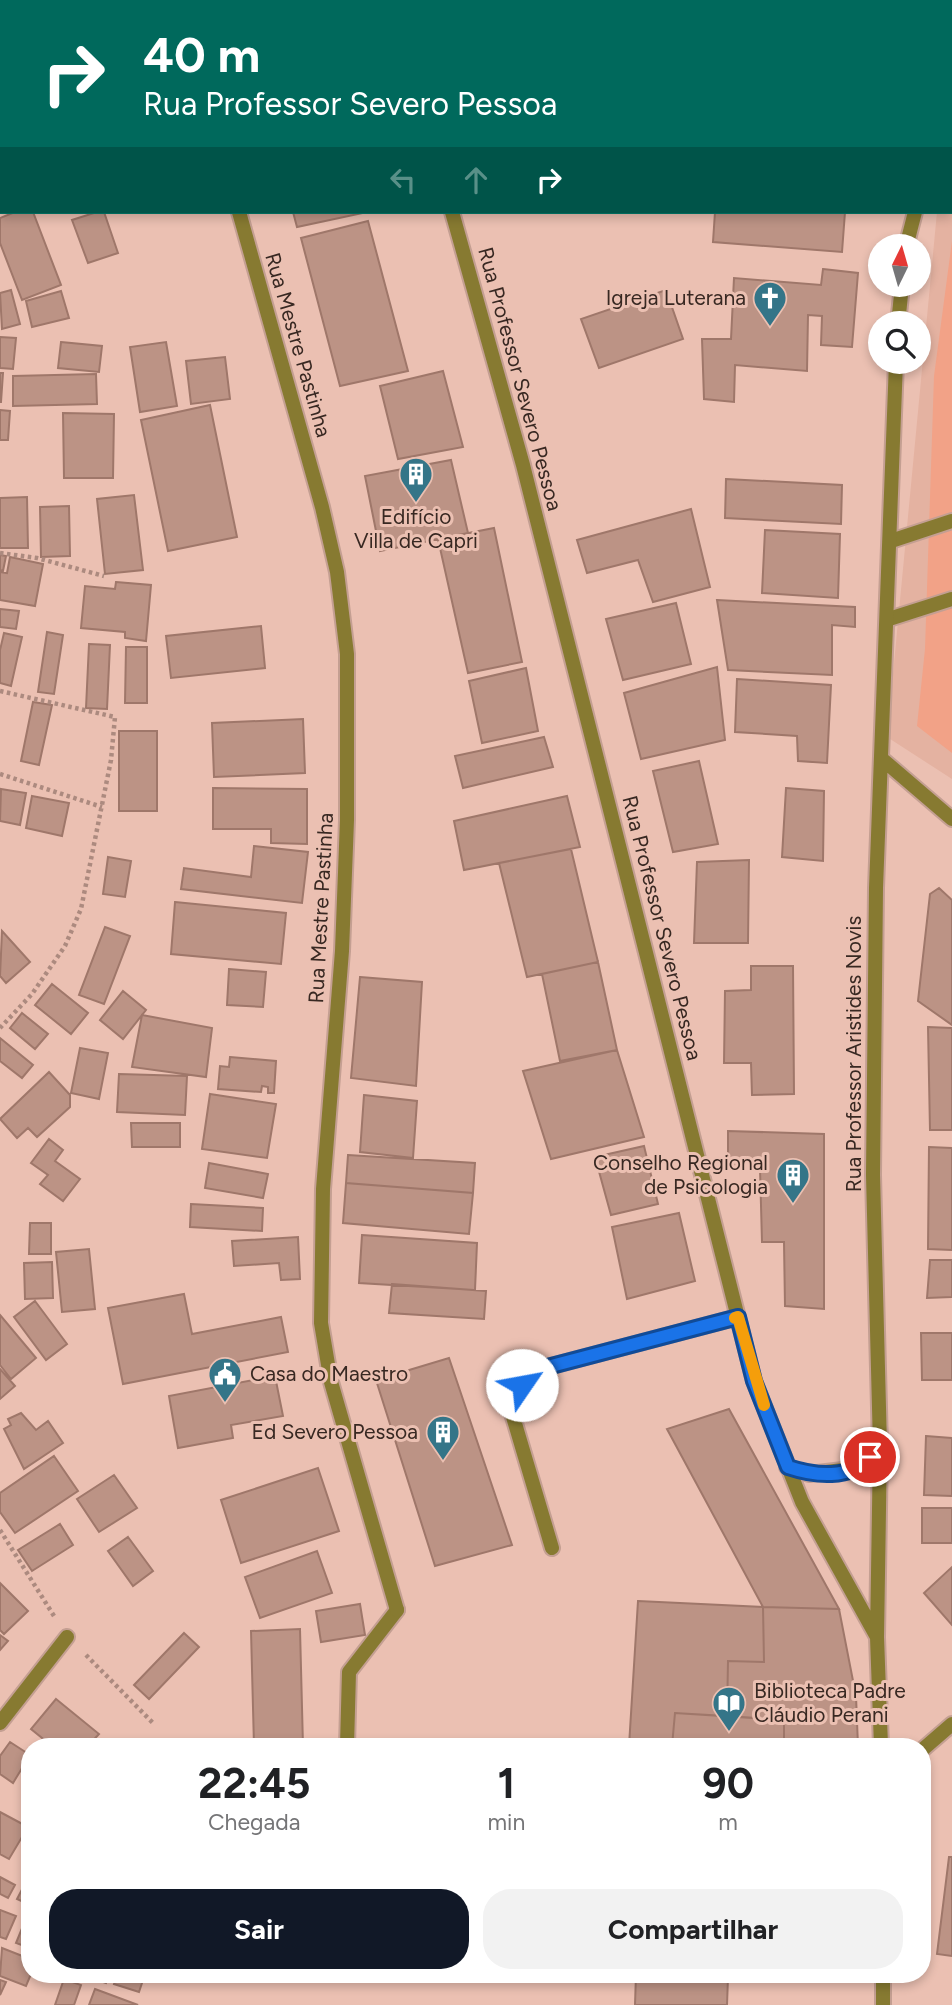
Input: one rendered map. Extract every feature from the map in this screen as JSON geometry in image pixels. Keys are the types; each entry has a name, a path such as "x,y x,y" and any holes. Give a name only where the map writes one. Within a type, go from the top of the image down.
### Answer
{"street":[{"name":"Rua Mestre Pastinha","path":"240,214 322,507 337,572 347,654 347,820 342,951 323,1189 321,1323 331,1382 397,1610 349,1672 347,1738"},
{"name":"Rua Professor Severo Pessoa","path":"453,214 527,479 754,1381 802,1502 877,1637"},
{"path":"909,234 914,214"},
{"name":"Rua Professor Aristides Novis","path":"881,1738 877,1637 880,1446 873,1175 876,888 889,619 896,374"},
{"path":"891,541 952,521"},
{"path":"889,619 952,599"},
{"path":"882,760 952,819"},
{"path":"552,1548 508,1400 536,1370 738,1317"},
{"path":"788,1467 809,1474 860,1468 880,1446"},
{"path":"0,1723 67,1637"},
{"path":"931,1742 952,1724"},
{"path":"883,1983 883,2005"}],"path":[{"path":"0,553 37,558 104,576"},
{"path":"0,691 115,717 102,807 80,909 65,946 32,994 0,1028"},
{"path":"0,774 102,807"},
{"path":"0,1530 67,1637 154,1724"}],"shaded area":[{"path":"937,214 952,214 952,779 887,737 922,374 931,374 931,311 928,311 929,298 931,298"},
{"path":"952,241 952,753 917,726 925,649 934,376"}],"building":[{"path":"10,214 34,214 61,285 22,300 0,243 0,218"},
{"path":"91,214 105,214 118,253 88,263 72,220"},
{"path":"294,214 358,214 297,227"},
{"path":"715,214 845,214 842,252 713,242"},
{"path":"368,221 408,371 340,386 301,238"},
{"name":"Igreja Luterana","path":"823,269 858,273 852,347 821,345 822,316 808,315 807,371 735,365 734,402 704,399 702,339 731,339 734,278 821,285"},
{"path":"11,290 20,324 2,329 0,293"},
{"path":"666,290 683,339 599,368 581,319"},
{"path":"61,291 69,318 32,327 26,301"},
{"path":"0,337 16,338 13,369 0,368"},
{"path":"61,342 102,346 99,372 58,368"},
{"path":"166,342 177,406 140,412 130,347"},
{"path":"225,357 230,399 191,404 186,361"},
{"path":"443,371 463,447 398,459 380,386"},
{"path":"0,373 3,373 1,402 0,402"},
{"path":"96,374 97,404 13,406 13,376"},
{"path":"210,405 237,537 168,551 141,420"},
{"path":"0,410 10,411 8,440 0,440"},
{"path":"63,413 114,414 113,478 64,478"},
{"name":"Edifício Villa de Capri","path":"451,460 468,533 380,551 365,476"},
{"path":"726,479 842,485 841,524 725,518"},
{"path":"134,495 143,570 105,574 97,499"},
{"path":"27,497 28,548 0,548 0,498"},
{"path":"69,506 70,556 41,557 40,507"},
{"path":"691,509 710,587 653,602 638,560 587,573 577,540"},
{"path":"494,528 522,662 468,673 438,539"},
{"path":"765,530 840,534 838,598 762,593"},
{"path":"0,555 6,556 3,571 0,570"},
{"path":"10,557 43,564 35,606 0,600 0,572 7,573"},
{"path":"116,582 151,585 146,641 125,638 125,632 81,628 85,586 115,589"},
{"path":"717,600 855,607 855,627 832,625 832,675 728,670"},
{"path":"676,603 691,664 623,680 606,619"},
{"path":"0,609 19,611 16,629 0,627"},
{"path":"261,626 265,668 171,678 166,636"},
{"path":"47,632 63,635 54,694 38,692"},
{"path":"4,633 22,637 11,686 0,683 0,650"},
{"path":"89,644 110,645 107,709 86,708"},
{"path":"126,647 147,647 147,703 125,703"},
{"path":"717,667 725,740 641,759 624,693"},
{"path":"526,668 538,731 482,743 469,681"},
{"path":"737,679 831,685 827,763 798,761 797,736 735,732"},
{"path":"33,702 52,705 39,765 21,761"},
{"path":"303,719 305,773 214,777 212,723"},
{"path":"119,731 157,731 157,811 119,811"},
{"path":"544,737 553,767 463,788 455,756"},
{"path":"699,761 718,844 673,852 653,771"},
{"path":"213,788 307,789 307,844 271,843 271,829 213,829"},
{"path":"786,788 824,791 823,861 782,857"},
{"path":"1,789 26,793 20,825 0,821"},
{"path":"32,796 69,803 62,836 26,828"},
{"path":"567,796 580,847 464,870 454,821"},
{"path":"254,846 308,852 302,903 181,889 184,868 251,877"},
{"path":"571,849 598,962 527,977 499,863"},
{"path":"108,857 131,861 125,897 103,894"},
{"path":"749,860 748,943 694,943 697,862"},
{"path":"939,888 952,900 952,1025 918,1001 930,894"},
{"path":"175,902 286,913 281,964 171,954"},
{"path":"105,927 130,936 104,1004 79,995"},
{"path":"2,931 30,962 6,983 0,976"},
{"path":"598,962 617,1050 560,1061 542,974"},
{"path":"751,966 793,966 794,1094 752,1095 751,1063 724,1063 725,991 751,990"},
{"path":"229,969 266,972 263,1007 227,1005"},
{"path":"360,977 422,982 416,1086 351,1078"},
{"path":"52,984 88,1013 71,1034 35,1005"},
{"path":"123,991 146,1010 123,1039 100,1020"},
{"path":"22,1013 48,1034 35,1049 10,1028"},
{"path":"142,1015 212,1028 206,1077 132,1067"},
{"path":"928,1027 952,1028 952,1130 930,1130"},
{"path":"0,1038 33,1065 22,1078 0,1061"},
{"path":"80,1048 108,1053 99,1099 71,1093"},
{"path":"617,1050 644,1137 551,1159 523,1071"},
{"path":"230,1057 276,1061 274,1093 268,1093 268,1087 262,1086 261,1092 218,1089 220,1066 229,1067"},
{"path":"49,1072 70,1095 70,1107 37,1137 28,1128 17,1138 0,1119"},
{"path":"119,1074 187,1076 185,1115 117,1112"},
{"path":"210,1094 276,1104 267,1158 202,1149"},
{"path":"364,1095 417,1101 413,1158 360,1152"},
{"path":"131,1123 180,1123 180,1147 132,1147"},
{"name":"Conselho Regional de Psicologia","path":"728,1131 824,1134 824,1309 785,1306 784,1242 762,1242 760,1169 728,1167"},
{"path":"49,1139 63,1150 55,1161 80,1179 63,1201 40,1184 48,1175 31,1163"},
{"path":"644,1146 658,1204 611,1215 595,1157"},
{"path":"929,1147 952,1148 952,1250 928,1249"},
{"path":"348,1155 475,1163 473,1193 346,1183"},
{"path":"209,1163 268,1174 263,1198 205,1188"},
{"path":"346,1183 473,1193 469,1234 343,1223"},
{"path":"191,1204 263,1208 262,1231 190,1227"},
{"path":"679,1213 695,1281 627,1299 612,1227"},
{"path":"30,1223 51,1223 51,1254 29,1254"},
{"path":"362,1235 477,1243 475,1290 359,1283"},
{"path":"298,1237 300,1279 281,1280 279,1263 234,1266 232,1241"},
{"path":"89,1249 95,1309 62,1312 56,1252"},
{"path":"930,1260 952,1260 952,1297 927,1298"},
{"path":"52,1262 53,1298 25,1299 24,1263"},
{"path":"392,1284 486,1291 484,1319 389,1313"},
{"path":"184,1294 192,1334 281,1317 288,1352 123,1384 108,1308"},
{"path":"35,1301 67,1344 46,1360 14,1317"},
{"path":"0,1315 36,1358 11,1379 0,1365"},
{"path":"921,1333 952,1333 952,1380 922,1380"},
{"name":"Ed Severo Pessoa","path":"449,1358 512,1545 435,1566 376,1380"},
{"path":"0,1369 15,1386 0,1399"},
{"path":"275,1376 283,1416 231,1425 233,1438 178,1448 169,1396"},
{"path":"729,1409 839,1609 763,1607 667,1429"},
{"path":"21,1413 36,1430 48,1421 63,1443 24,1469 4,1429 11,1425 8,1419"},
{"path":"926,1436 952,1438 952,1496 924,1495"},
{"path":"54,1456 78,1491 15,1533 0,1512 0,1493"},
{"path":"318,1468 339,1531 241,1563 221,1500"},
{"path":"114,1475 137,1508 99,1532 77,1499"},
{"path":"922,1508 952,1508 952,1543 922,1543"},
{"path":"60,1524 73,1545 32,1571 18,1550"},
{"path":"128,1537 153,1571 133,1586 108,1551"},
{"path":"317,1551 332,1593 260,1618 245,1577"},
{"path":"952,1567 952,1625 924,1593"},
{"path":"0,1583 28,1611 4,1634 0,1630"},
{"path":"638,1601 763,1607 764,1662 728,1661 727,1716 675,1713 673,1738 629,1738"},
{"path":"360,1604 365,1635 321,1642 316,1611"},
{"path":"763,1607 839,1609 856,1696 858,1738 784,1738 784,1720 727,1716 728,1661 764,1662"},
{"path":"300,1629 303,1738 254,1738 251,1631"},
{"path":"184,1633 199,1647 149,1699 134,1685"},
{"path":"0,1635 8,1641 0,1650"},
{"path":"56,1699 99,1734 95,1738 42,1738 31,1729"},
{"name":"Biblioteca Padre Cláudio Perani","path":"675,1713 784,1720 784,1738 673,1738"},
{"path":"10,1742 21,1749 21,1770 13,1783 0,1774 0,1756"},
{"path":"0,1812 21,1823 21,1839 9,1859 0,1854"},
{"path":"949,1857 952,1857 952,1956 937,1954"},
{"path":"0,1877 15,1885 8,1898 0,1894"},
{"path":"0,1910 16,1916 6,1939 0,1937"},
{"path":"21,1931 21,1945 16,1943"},
{"path":"2,1948 21,1955 21,1983 27,1983 26,1986 0,1976"},
{"path":"0,1980 6,1982 0,1995"},
{"path":"63,1983 81,1985 74,2005 55,2005"},
{"path":"114,1983 142,1983 139,1992"},
{"path":"636,1983 728,1983 727,2005 635,2005"},
{"path":"95,1989 138,2005 89,2005"}],"slow traffic":[{"path":"735,1318 738,1317 754,1381 764,1405"}],"place":[{"name":"Igreja Luterana","path":"770,328"},
{"name":"Edifício Villa de Capri","path":"416,504"},
{"name":"Conselho Regional de Psicologia","path":"793,1205"},
{"name":"Casa do Maestro","path":"225,1404"},
{"name":"Ed Severo Pessoa","path":"443,1462"},
{"name":"Biblioteca Padre Cláudio Perani","path":"729,1733"}],"route":[{"path":"522,1385 536,1370 738,1317 754,1381 788,1467 809,1474 836,1474 860,1468 870,1457"}]}
